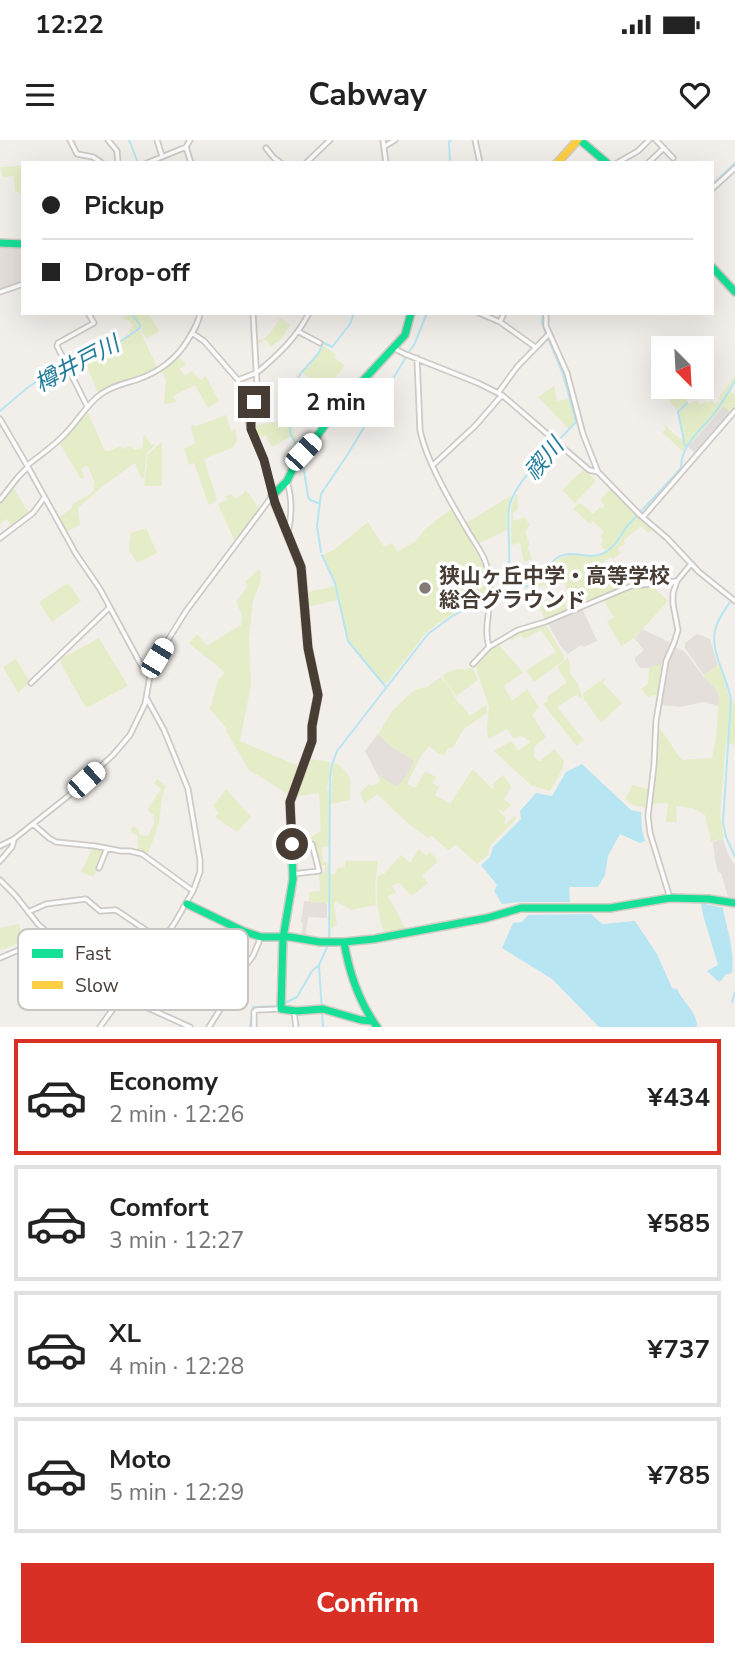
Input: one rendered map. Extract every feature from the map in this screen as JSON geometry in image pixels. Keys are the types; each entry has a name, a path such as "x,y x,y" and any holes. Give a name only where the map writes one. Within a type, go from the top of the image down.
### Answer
{"street":[{"path":"70,140 77,154 99,161"},
{"path":"108,140 117,151 118,161"},
{"path":"156,140 162,156"},
{"path":"151,161 186,147 190,140"},
{"path":"308,161 330,140"},
{"path":"383,140 386,161"},
{"path":"384,147 395,140"},
{"path":"475,140 480,161"},
{"path":"559,161 579,140 602,161"},
{"path":"620,161 638,151 649,140"},
{"path":"656,140 673,158"},
{"path":"186,147 190,161"},
{"path":"266,148 278,161"},
{"path":"650,161 664,148"},
{"path":"714,187 735,167"},
{"path":"0,243 21,244"},
{"path":"714,269 735,292"},
{"path":"0,292 21,285"},
{"path":"87,406 57,345 94,323 89,315"},
{"path":"0,500 28,466 64,436 87,406 111,388 166,365 179,354 192,334 200,315"},
{"path":"250,424 257,391 253,315"},
{"path":"238,380 259,371 275,357 299,332 308,315"},
{"path":"0,846 14,839 66,797 121,746 136,724 147,698 149,675 157,658 186,611 287,481 298,458 334,412 405,335 410,315"},
{"path":"483,315 499,322 535,347"},
{"path":"499,322 504,315"},
{"path":"546,315 546,326 567,373 583,434 598,472 640,515 667,537 691,564 735,601"},
{"path":"299,332 320,343"},
{"path":"192,334 204,341 238,380 246,415 264,460 273,496 301,567 308,648 318,695 312,741 290,802 293,874 284,938 281,1009"},
{"path":"433,465 475,426 517,367 550,334"},
{"path":"393,348 500,394 590,472 598,472"},
{"path":"417,358 420,430 425,450 486,564 490,590 486,629 489,647"},
{"path":"640,515 735,411"},
{"path":"0,419 76,554 100,589 149,675"},
{"path":"287,481 291,501 288,533"},
{"path":"0,538 33,513 45,497"},
{"path":"670,898 650,833 648,816 656,721 666,661 678,630 673,598 677,581 691,564"},
{"path":"473,664 489,647 518,630 545,622 627,588 677,581"},
{"path":"31,683 109,608"},
{"path":"147,698 190,796 201,867 187,904 170,929"},
{"path":"33,824 56,842 142,854 193,891"},
{"path":"0,861 12,847 14,839"},
{"path":"292,844 312,844 319,871 293,874"},
{"path":"99,868 107,848"},
{"path":"0,880 43,929"},
{"path":"248,933 261,937 344,942 487,918 521,908 610,908 670,898 735,903"},
{"path":"28,912 46,904 86,899 100,911 116,910 144,929"},
{"path":"187,904 239,929"},
{"path":"248,962 261,937"},
{"path":"344,942 349,969 374,1024"},
{"path":"0,958 18,950"},
{"path":"254,1027 256,1010 281,1009 294,1012 320,1009 339,1012 374,1024"},
{"path":"100,1027 112,1010"},
{"path":"151,1010 187,1027"},
{"path":"209,1027 220,1010"},
{"path":"294,1012 296,1027"},
{"path":"353,1017 354,1027"}],"shaded area":[{"path":"0,246 21,247 21,284 0,292"},
{"path":"724,406 730,412 695,453 688,447"},
{"path":"582,608 597,641 584,647 581,645 568,654 548,622"},
{"path":"642,629 671,643 662,664 640,668 635,661 644,650 635,639"},
{"path":"697,634 710,639 718,665 704,675 685,648 685,643"},
{"path":"675,647 685,652 716,689 719,706 703,702 680,707 661,705 668,660"},
{"path":"378,734 393,748 415,760 397,788 377,774 365,751"},
{"path":"723,839 735,865 735,901 729,900 715,859 713,842"},
{"path":"304,901 327,903 327,918 308,917 308,937 301,936"}],"green space":[{"path":"21,166 21,194 15,191 14,176 3,177 0,167"},
{"path":"131,315 137,321 133,315 149,315 159,331 147,339 140,324 139,329 157,367 99,394 83,360 107,352 130,335 129,331 133,326 124,317"},
{"path":"280,318 291,325 286,333 271,347 265,339 257,345 256,338 262,340 269,335"},
{"path":"323,346 336,354 334,357 345,366 324,390 302,372"},
{"path":"179,357 186,364 180,369 185,376 192,371 200,380 206,376 219,401 208,408 195,385 173,396 176,402 164,404 166,380 162,371"},
{"path":"735,376 735,381 720,404 730,391 735,395 735,408 730,412 724,406 683,452 662,432 666,429 665,425 685,441 679,412 669,399 686,399 689,404 697,400 700,405 712,400 715,404 720,401 718,398"},
{"path":"554,386 557,401 569,398 575,421 569,429 538,397"},
{"path":"288,391 308,412 300,425 293,423 294,434 303,450 301,452 291,436 272,447 267,435 255,439 252,426 290,419"},
{"path":"84,411 87,411 105,451 121,446 121,449 130,446 135,450 143,447 145,435 151,445 155,445 147,453 142,479 135,463 78,508 80,525 66,532 58,518 94,490 95,482 87,465 81,469 84,477 81,479 59,442"},
{"path":"226,415 231,431 235,429 237,441 232,448 204,459 217,500 209,505 194,463 188,465 184,449 196,443 192,425 197,426"},
{"path":"162,442 162,486 144,486 148,454"},
{"path":"584,469 595,482 575,503 562,490"},
{"path":"12,485 29,514 12,526 7,519 0,524 0,502"},
{"path":"611,488 637,515 629,524 638,516 653,528 648,533 641,526 624,540 625,544 618,550 621,553 597,567 613,588 651,574 657,581 628,586 571,609 566,602 567,589 559,574 560,580 551,586 556,597 562,595 567,610 545,620 538,604 551,598 545,585 536,588 535,584 553,563 555,566 554,563 568,555 606,552 613,546 606,551 600,545 604,532 593,521 590,524 573,509 577,504 582,504 593,514 605,506 600,500"},
{"path":"246,490 260,510 235,542 218,504 227,500 226,496 231,494 235,499"},
{"path":"516,494 518,509 513,513 513,521 525,517 530,526 525,531 532,559 524,562 520,543 511,545 511,508"},
{"path":"512,495 507,514 507,530 477,544 466,523"},
{"path":"451,509 482,562 487,594 426,633 385,685 348,641 336,583 323,555 335,549 368,522 384,547 392,543 398,552 417,540 425,529"},
{"path":"146,528 157,553 137,563 129,550 131,533"},
{"path":"259,569 260,583 253,600 249,640 251,685 240,741 300,767 291,796 249,770 227,729 210,709 218,680 225,673 189,643 197,634 208,645 241,625 242,616 236,602 248,586 245,582"},
{"path":"68,583 81,601 52,622 39,602"},
{"path":"335,586 338,600 306,607 304,593"},
{"path":"652,586 668,601 635,639 621,646 607,622 614,617 603,599 628,589"},
{"path":"543,624 564,660 534,682 526,670 556,652 541,630 524,639 521,635 512,640 509,637 518,631"},
{"path":"99,638 128,686 86,708 61,664 62,658"},
{"path":"498,644 523,672 504,686 512,701 527,689 539,707 532,715 546,737 534,747 534,757 540,761 554,749 564,761 550,791 532,786 494,751 512,741 518,751 530,742 519,736 514,739 507,729 488,739 489,707 475,665 487,650"},
{"path":"568,658 570,673 578,684 583,699 576,695 557,707 584,740 577,746 543,704 548,701 547,697 567,682 557,667"},
{"path":"16,659 30,682 18,693 3,667"},
{"path":"662,664 659,695 649,698 641,689 648,684 649,668"},
{"path":"719,664 730,700 735,703 735,745 726,743 720,813 724,838 711,842 705,815 692,808 676,806 677,822 666,822 668,803 651,804 658,728 682,760 712,758 719,696 703,676"},
{"path":"473,668 478,680 456,696 443,675 454,670"},
{"path":"441,677 470,716 486,705 487,713 464,729 452,749 449,747 444,755 429,746 407,784 415,788 426,772 436,777 432,783 439,787 435,795 450,804 472,770 492,789 494,783 503,775 511,787 504,799 511,805 503,812 498,810 506,818 505,825 514,816 516,819 490,846 488,855 477,864 456,845 448,850 431,835 428,838 377,794 365,804 360,793 369,784 372,786 380,782 377,774 397,787 409,773 414,760 393,748 378,734 392,711 411,693 427,687"},
{"path":"606,677 603,683 622,703 601,723 584,699 583,693"},
{"path":"308,759 331,762 327,790 329,846 322,847 323,861 329,863 328,903 309,902 309,892 320,891 319,873 325,872 325,865 319,866 315,845 293,842 293,837 312,836 321,831 319,793 293,797"},
{"path":"334,763 348,775 350,800 331,804 332,775"},
{"path":"157,779 166,786 159,822 147,856 137,851 138,836 131,830 133,826 139,830 139,835 148,836 154,823 154,815 147,810 161,789 154,783"},
{"path":"633,785 648,789 647,808 633,805 625,799"},
{"path":"226,789 251,817 237,832 215,817 219,813 213,806"},
{"path":"93,847 104,851 93,877 81,872"},
{"path":"419,849 426,856 430,852 438,861 422,876 428,883 412,896 399,883 392,885 396,893 388,896 407,931 385,935 378,905 378,876 385,873 401,855 410,863"},
{"path":"345,861 378,861 376,905 351,910 336,901 334,904 337,925 331,929 330,939 330,874 335,874 338,868 345,867"},
{"path":"19,924 18,944 0,950 0,928"}],"water":[{"path":"582,764 631,810 641,812 645,841 640,843 620,834 608,856 605,875 598,887 569,887 570,902 502,904 494,891 497,885 481,865 490,857 493,847 521,819 520,811 536,793 552,796 566,772"},
{"path":"701,903 723,908 733,965 732,973 725,975 719,982 707,971 718,965"},
{"path":"591,914 602,924 635,921 657,954 672,988 677,989 692,1012 697,1027 599,1027 552,979 502,948 513,923 522,922 528,915"}],"waterway":[{"name":"樽井戸川","path":"129,140 137,161"},
{"path":"450,161 451,140"},
{"name":"禊川","path":"714,183 735,163"},
{"name":"樽井戸川","path":"0,411 42,378 65,366 105,352 140,328 132,315"},
{"path":"324,343 332,347 350,324 353,315"},
{"path":"408,353 426,315"},
{"name":"禊川","path":"543,315 542,323 546,334"},
{"name":"禊川","path":"504,584 509,568 508,517 513,497 527,474 576,422 563,374 548,338"},
{"path":"300,452 290,433 287,393 322,346"},
{"path":"321,552 317,526 321,494 406,357"},
{"path":"493,593 504,585 532,585 562,555 593,556 612,547 629,524 681,468 689,444 717,410 735,381"},
{"path":"685,446 678,412 687,403"},
{"path":"302,458 308,496 310,500 318,503"},
{"path":"322,555 335,583 348,641 385,686"},
{"path":"329,939 330,777 337,751 428,634 451,617 487,597"},
{"path":"730,602 717,623 714,639 731,700 723,822 735,857"},
{"path":"250,1027 253,1007 279,1006 297,997 312,971 319,965 328,945"},
{"path":"319,966 323,1027"},
{"path":"732,1002 735,992"}],"traffic: fast":[{"path":"580,140 605,161"},
{"path":"0,243 21,244"},
{"path":"714,269 735,292"},
{"path":"273,495 287,481 298,458 334,412 405,335 410,315"},
{"path":"272,496 301,567 308,648 318,695 312,741 290,802 293,879 283,938 281,1009 323,1009 372,1021"},
{"path":"248,933 261,937 344,942 487,918 521,908 610,908 670,898 735,903"},
{"path":"187,904 239,929"},
{"path":"344,942 356,986 377,1027"}],"traffic: slow":[{"path":"559,161 578,140"}],"place":[{"name":"狭山ヶ丘中学・高等学校 総合グラウンド","path":"425,588"}],"route":[{"path":"254,402 251,429 264,460 272,496 301,567 308,648 318,695 312,741 290,802 292,844"}]}
